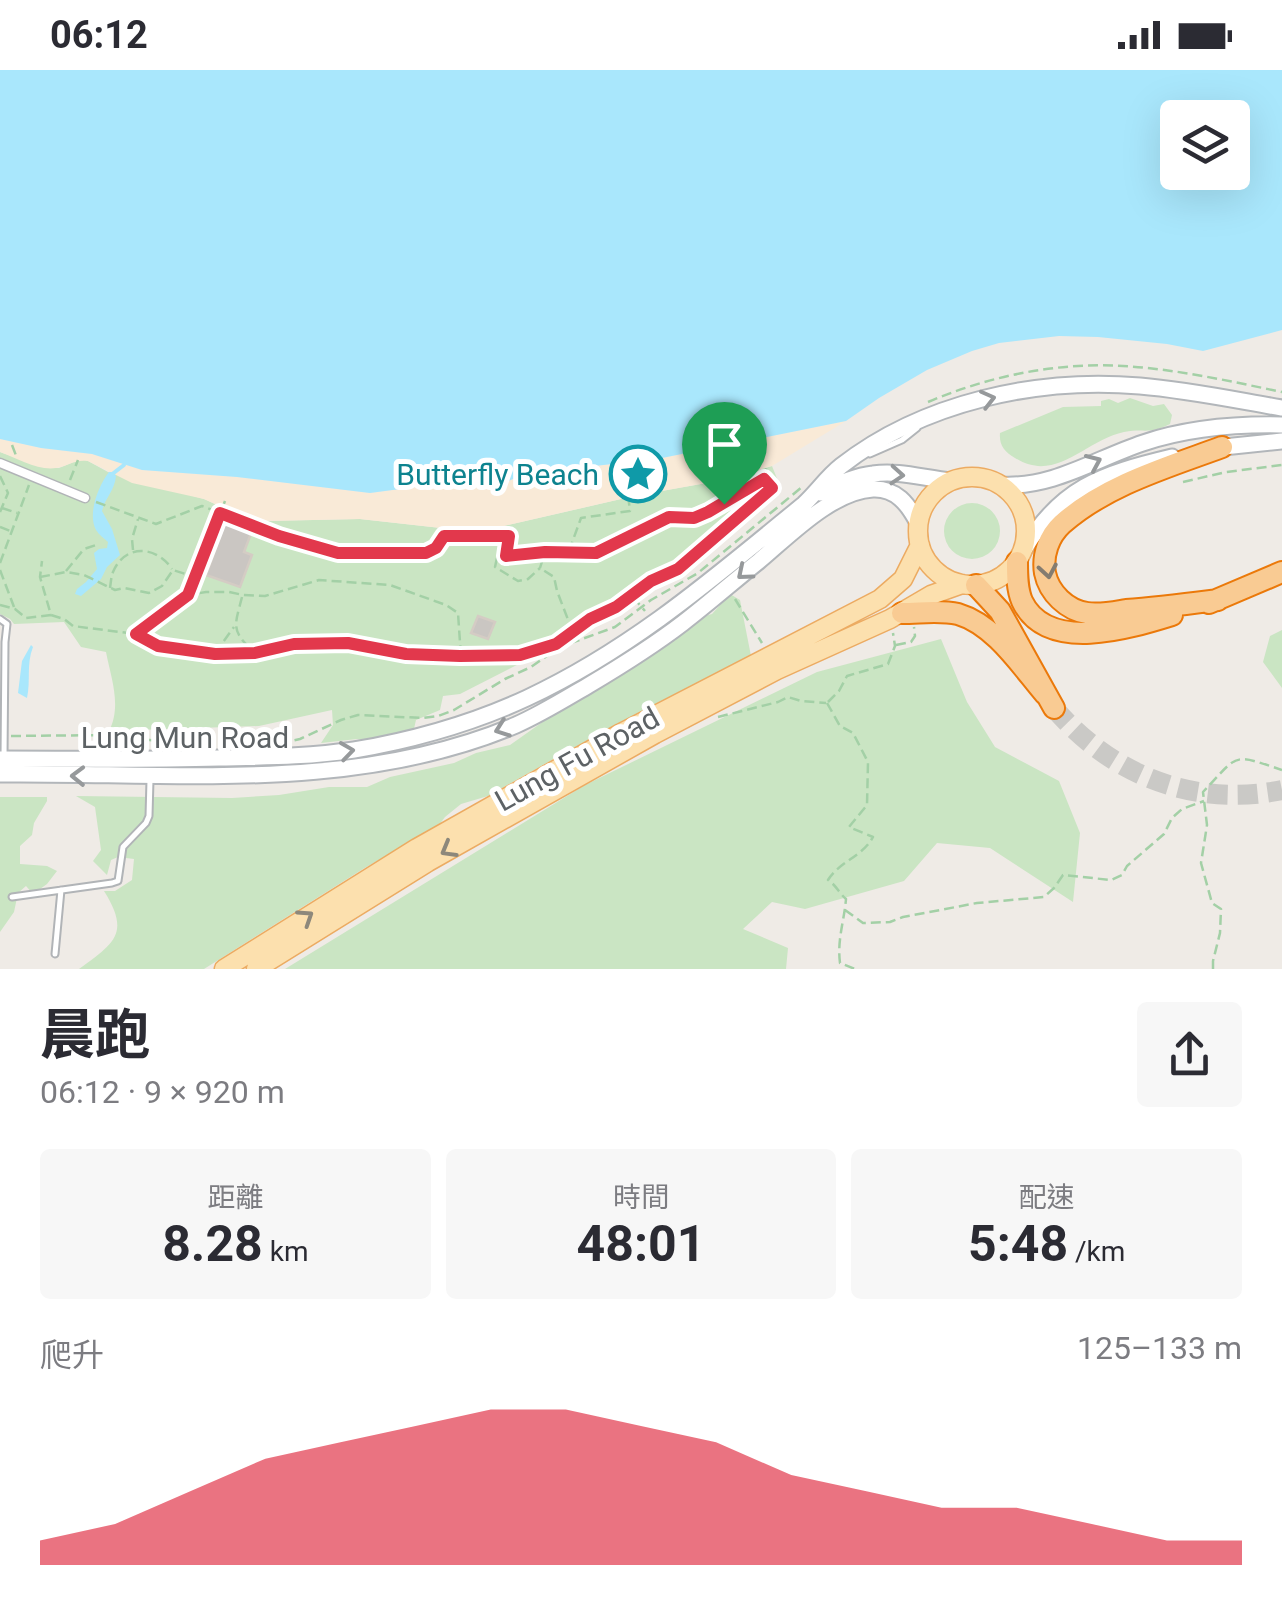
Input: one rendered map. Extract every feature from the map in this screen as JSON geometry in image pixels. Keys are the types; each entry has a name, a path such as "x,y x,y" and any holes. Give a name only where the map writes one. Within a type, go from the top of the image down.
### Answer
{"highway":[{"path":"1218,600 1087,613 1060,600 1049,584 1044,566 1052,536 1062,524 1144,477 1222,446"},
{"path":"1019,558 1018,588 1027,608 1048,626 1070,633 1100,632 1147,622 1218,600 1282,572"},
{"path":"905,616 949,613 976,622 998,641 1049,701 1000,611 969,584"}],"main road":[{"name":"Lung Mun Road","path":"2,767 150,777 332,770 408,758 513,726 644,652 694,614 814,506 837,469 926,411 1022,391 1091,384 1162,388 1282,408"},
{"path":"1001,485 1030,485 1055,479 1129,448 1182,432 1239,425 1282,425"},
{"name":"Lung Fu Road","path":"256,969 531,802 777,670 905,616 931,595 1002,576 1048,514 1079,489 1138,466 1222,446 1282,441"},
{"path":"814,506 844,482 872,474 952,481"},
{"path":"969,584 935,570 920,546 918,523 925,503 943,484 978,476 1014,495 1024,513 1027,539 1019,558"},
{"path":"814,506 878,489 904,500 918,523"},
{"name":"Lung Mun Road","path":"2,767 309,755 382,744 460,724 526,698 626,644 814,506"},
{"name":"Lung Fu Road","path":"224,969 417,848 587,752 880,599 903,580 920,546"}],"street":[{"path":"0,464 85,498"}],"lane":[{"path":"0,619 8,624 2,642 2,767"},
{"path":"12,897 118,880 123,846 149,816 150,777"},
{"path":"56,954 61,890"}],"path":[{"path":"926,411 962,389 1054,368 1166,370 1282,392"},
{"path":"65,490 78,460"},
{"path":"545,552 540,568 528,579 518,581 495,567 497,558 506,556 545,552 596,553 669,517 694,518 764,479 767,465"},
{"path":"1183,482 1282,465"},
{"path":"0,476 8,493 1,510 18,514"},
{"path":"0,564 32,478"},
{"name":"Lung Mun Road","path":"4,736 103,735 180,744 237,736 283,742 358,715 434,717 458,708 560,646 615,626 644,609 693,576 813,478"},
{"path":"764,479 777,494"},
{"path":"0,605 26,618 50,615 73,626 136,634 158,646 215,654 255,653 294,644 348,643 406,654 520,655 556,644 651,581 678,569 772,488"},
{"path":"568,552 581,518 630,511 628,494"},
{"path":"85,498 156,524 202,506 279,536 338,553 426,553 436,548 444,536 509,536 506,556"},
{"path":"188,595 224,500"},
{"path":"134,552 132,539 138,518"},
{"path":"0,527 11,532"},
{"path":"66,572 84,548 96,544"},
{"path":"107,588 120,561 134,552 148,550 164,558 172,570 195,577"},
{"path":"42,561 40,577 50,615"},
{"path":"540,568 554,577 572,631"},
{"path":"0,570 14,609"},
{"path":"40,577 66,572 107,588 149,594 162,586 172,570"},
{"path":"136,634 188,595 217,592 265,596 319,580 390,585 446,604 458,613 460,656"},
{"path":"732,594 766,648"},
{"path":"215,654 235,626 243,595"},
{"path":"632,596 644,609"},
{"path":"894,645 914,638 914,628 905,616"},
{"path":"235,626 240,639 255,653"},
{"path":"712,713 714,718 724,717 788,697 827,703 848,676 888,664 893,635"},
{"path":"827,703 840,726 852,733 868,762 868,805 849,827 873,836 871,843 854,860 832,872 828,880 846,899 838,946 840,963 856,969"},
{"path":"1213,969 1221,909 1212,903 1201,863 1207,826 1203,792 1233,760 1244,757 1282,770"},
{"path":"845,910 863,923 890,922 977,903 1044,898 1062,875 1112,880 1164,834 1182,809 1204,801"}],"green space":[{"path":"1130,398 1153,406 1164,404 1172,415 1170,424 1110,436 1070,458 1044,466 1015,458 1001,444 1000,433 1063,407 1101,406 1101,401 1118,403"},
{"path":"0,452 46,468 59,468 81,459 108,472 265,521 360,519 450,529 491,529 772,466 780,486 654,591 460,694 443,696 440,710 416,720 413,733 396,746 357,739 321,743 333,725 332,710 259,726 109,731 115,702 106,652 81,647 64,622 14,624 0,614"},
{"path":"972,503 992,511 1000,531 992,551 972,559 952,551 944,531 952,511"},
{"path":"730,594 740,600 751,656 488,796 461,804 439,825 204,969 79,969 115,936 116,918 104,891 115,891 132,880 134,859 111,860 107,875 93,861 101,850 95,807 76,796 279,795 329,787 367,787 390,777 454,763 510,745 561,709 651,656 698,618 712,614"},
{"path":"1282,630 1282,688 1263,662 1270,636"},
{"path":"941,639 967,702 995,747 1059,781 1080,833 1073,902 990,848 937,843 904,881 805,909 772,902 743,929 788,948 786,969 285,969 585,785 817,672"},
{"path":"0,797 47,797 32,835 20,846 20,864 47,866 57,871 33,894 26,886 18,893 14,912 0,932"}],"sand":[{"name":"Butterfly Beach","path":"846,421 772,466 491,529 450,529 360,519 265,521 204,499 132,483 88,461 49,468 0,452 0,439 92,454 142,470 370,493 468,480 486,486 502,484 550,471 657,459"}],"water":[{"path":"0,70 1282,70 1282,330 1203,351 1098,337 1059,336 999,343 927,370 846,421 657,459 550,471 486,486 468,480 370,493 142,470 92,454 0,439"},
{"path":"109,472 116,476 102,511 120,555 81,596 75,594 77,589 97,569 94,553 107,548 108,542 96,530 93,516 98,492"},
{"path":"31,645 27,698 18,693 22,661"}],"building":[{"path":"227,518 253,528 244,552 252,555 240,587 206,575"},
{"path":"478,616 495,622 488,639 471,633"}],"waterway":[{"path":"111,475 124,465"}],"tunnel":[{"path":"1054,708 1101,752 1156,781 1217,794 1282,790"}],"place":[{"name":"Butterfly Beach","path":"638,474"}],"route":[{"path":"764,479 772,488 678,569 651,581 556,644 520,655 406,654 348,643 294,644 255,653 215,654 158,646 136,634 188,595 220,513 338,553 426,553 436,548 444,536 509,536 506,556 596,553 653,523 669,517 694,518 724,504 764,479"}]}
